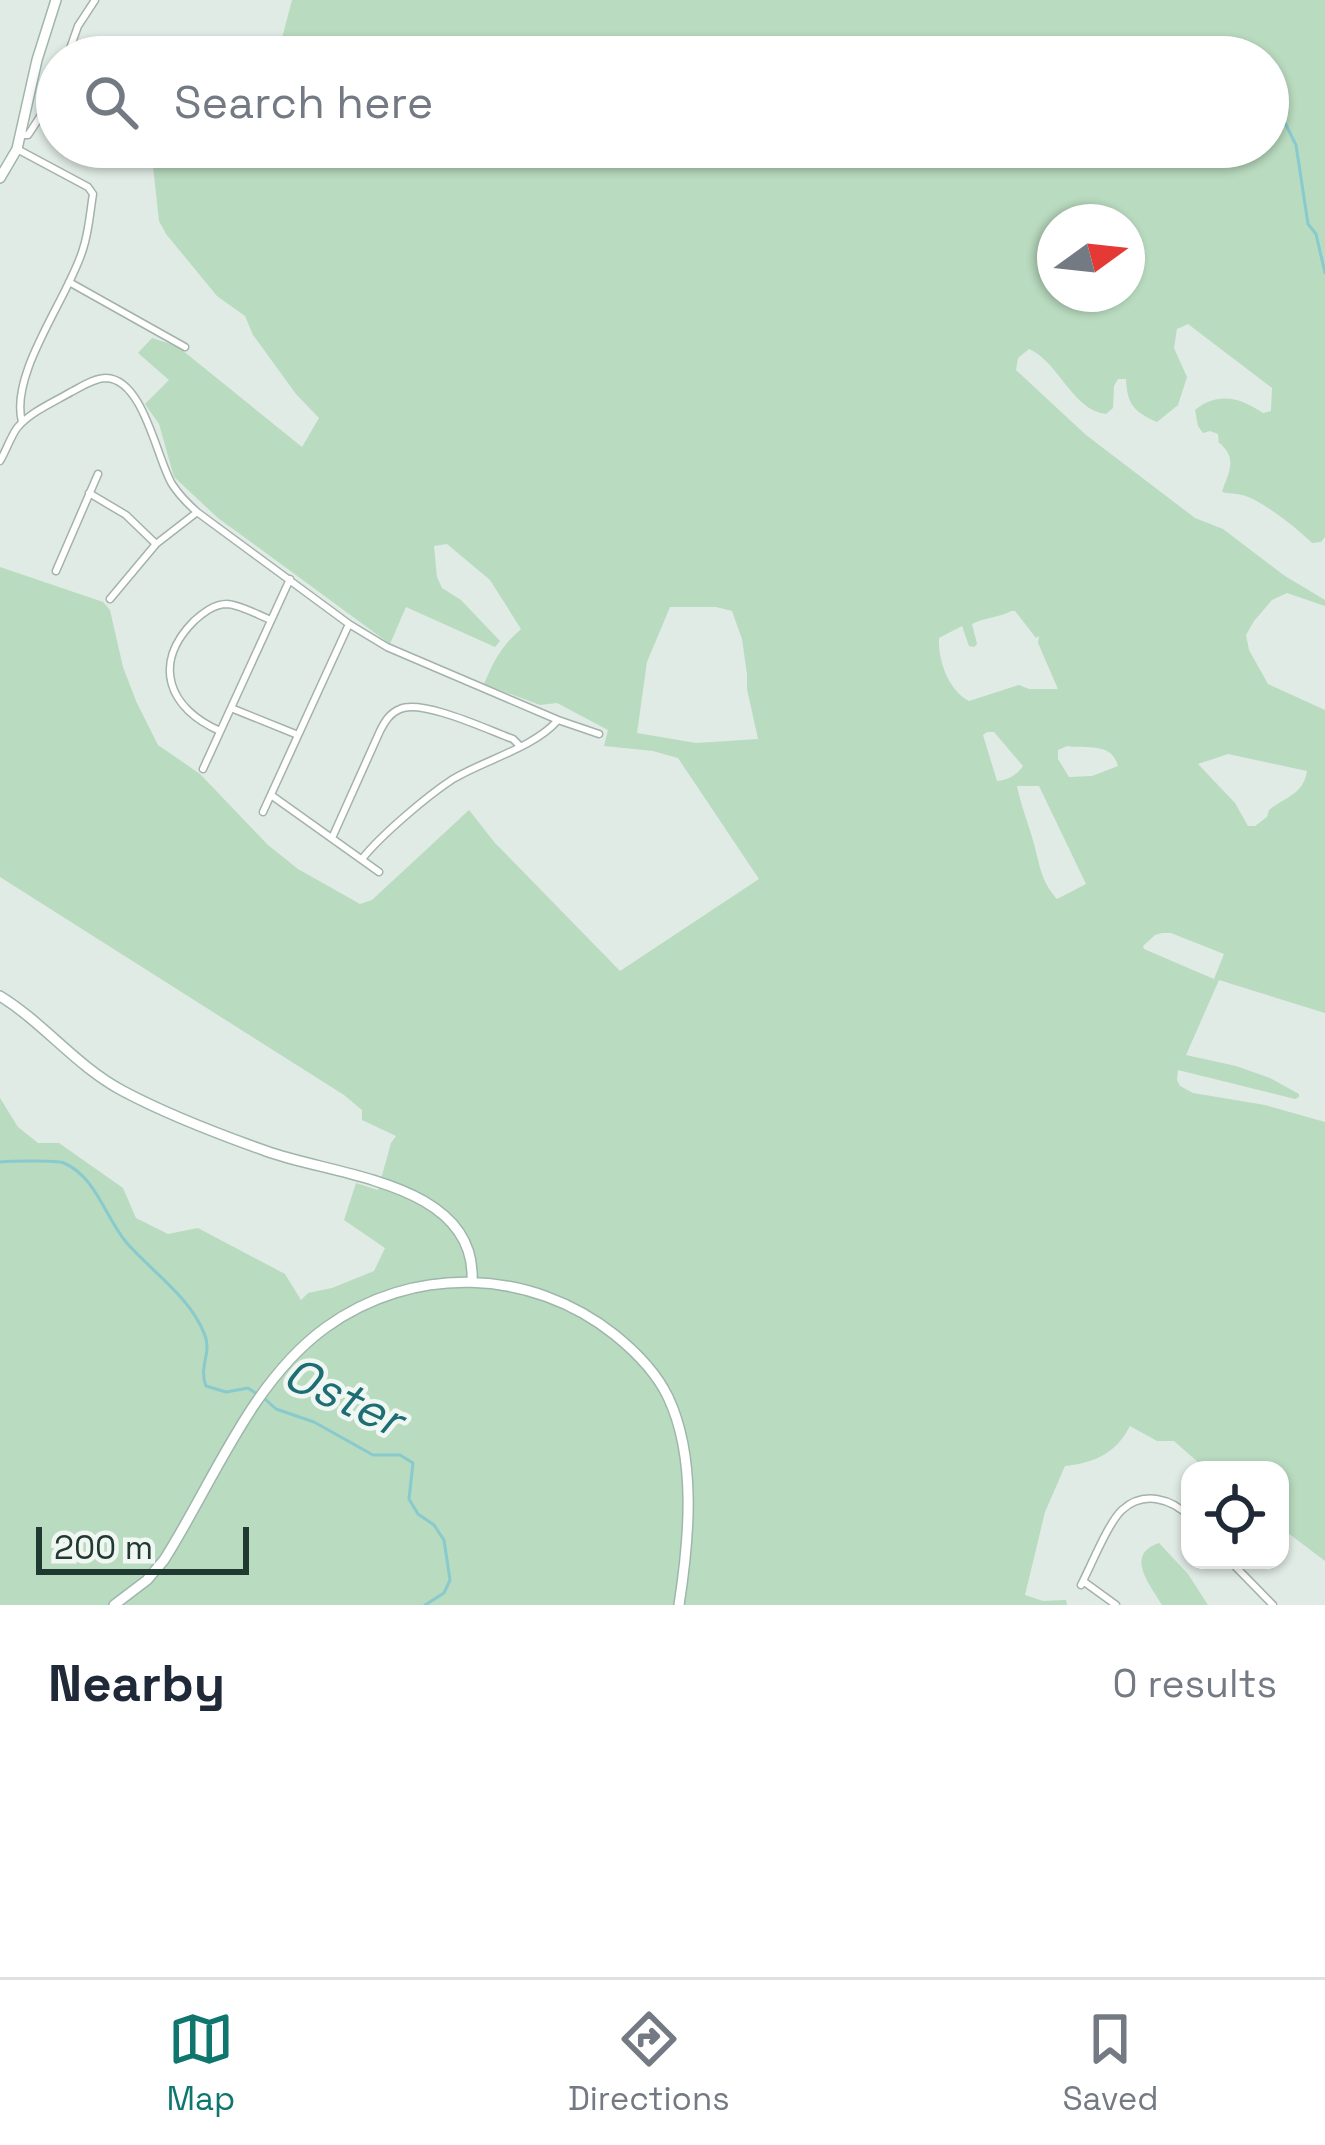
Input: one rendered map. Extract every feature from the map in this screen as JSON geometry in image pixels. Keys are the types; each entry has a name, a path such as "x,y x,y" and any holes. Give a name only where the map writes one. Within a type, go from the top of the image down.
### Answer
{"main road":[{"path":"45,36 56,0"},
{"path":"0,178 17,148 36,65"},
{"path":"0,995 80,1063 125,1093 266,1151 382,1184 430,1205 452,1221 465,1239 472,1281"},
{"path":"114,1605 164,1560 282,1367 326,1328 367,1304 410,1288 472,1281 528,1289 585,1314 638,1355 661,1382 674,1410 687,1463 679,1605"}],"street":[{"path":"74,36 94,0"},
{"path":"21,135 28,135 36,123"},
{"path":"17,148 36,159"},
{"path":"22,422 28,370 84,246 92,190 53,168"},
{"path":"69,282 185,346"},
{"path":"0,461 22,422 92,382 116,381 150,425 169,480 196,512 349,624 422,663 599,734"},
{"path":"56,571 98,473"},
{"path":"89,493 127,515 156,544"},
{"path":"110,599 156,544 196,512"},
{"path":"203,770 290,579"},
{"path":"220,731 193,717 179,703 171,685 174,650 196,619 219,605 229,604 271,620"},
{"path":"263,812 349,624"},
{"path":"231,708 298,735"},
{"path":"332,838 380,730 397,710 428,709 513,739 520,746"},
{"path":"362,859 453,779 540,736 558,719"},
{"path":"271,795 379,872"},
{"path":"1116,1605 1082,1583 1124,1508 1144,1499 1166,1500 1181,1509"},
{"path":"1238,1569 1274,1605"}],"green space":[{"path":"292,0 1325,0 1325,537 1321,542 1312,543 1250,498 1222,492 1229,455 1218,434 1203,433 1195,410 1212,400 1229,399 1263,413 1271,411 1272,388 1188,324 1177,329 1174,348 1187,377 1178,405 1157,422 1133,406 1126,379 1118,379 1114,386 1113,408 1106,414 1084,404 1029,349 1018,358 1016,370 1086,435 1195,518 1223,529 1325,600 1325,606 1287,593 1272,600 1246,635 1268,684 1325,710 1325,1013 1219,980 1186,1055 1270,1078 1299,1097 1178,1070 1177,1080 1193,1093 1265,1105 1325,1122 1325,1561 1289,1534 1289,1461 1197,1461 1174,1441 1157,1441 1130,1426 1104,1455 1065,1466 1045,1512 1025,1595 1043,1601 1066,1600 1067,1605 0,1605 0,1098 18,1127 38,1143 59,1143 123,1188 136,1218 168,1234 198,1228 285,1274 301,1300 308,1293 374,1271 385,1248 344,1220 356,1183 378,1190 396,1136 362,1120 362,1110 344,1095 0,877 0,567 103,602 110,610 136,701 158,745 200,774 268,845 298,869 360,904 372,900 469,810 495,843 620,971 759,879 678,758 604,746 608,730 557,703 540,705 484,684 499,654 521,629 490,580 447,544 434,546 442,588 461,600 500,641 495,647 406,607 390,644 218,518 174,477 159,424 145,404 169,380 138,353 152,338 177,346 302,447 319,418 253,335 245,316 217,296 159,221 153,168 1289,168 1289,36 283,36","holes":["670,607 732,611 742,639 758,739 696,743 637,733 647,662","1015,611 1039,636 1058,689 1019,685 969,701 950,682 939,638 962,626 969,646 974,647 972,624","994,732 1023,766 1012,776 997,781 983,735","1098,748 1110,753 1118,766 1092,776 1069,777 1058,759 1058,750","1228,754 1307,771 1305,779 1267,817 1248,826 1235,803 1198,764","1017,786 1039,786 1086,884 1057,899 1042,873","1162,933 1224,954 1214,979 1144,949"]},
{"path":"1159,1543 1208,1605 1162,1605 1143,1571 1141,1562 1149,1548"}],"waterway":[{"path":"1289,131 1296,145 1308,224 1316,234 1325,273"},
{"name":"Oster","path":"0,1162 60,1162 75,1169 126,1242 197,1320 206,1340 206,1386 226,1392 248,1388 257,1394"},
{"name":"Oster","path":"265,1399 276,1409 314,1422 373,1455 400,1455 413,1463 409,1499 444,1540 450,1580 444,1593 425,1605"}]}
